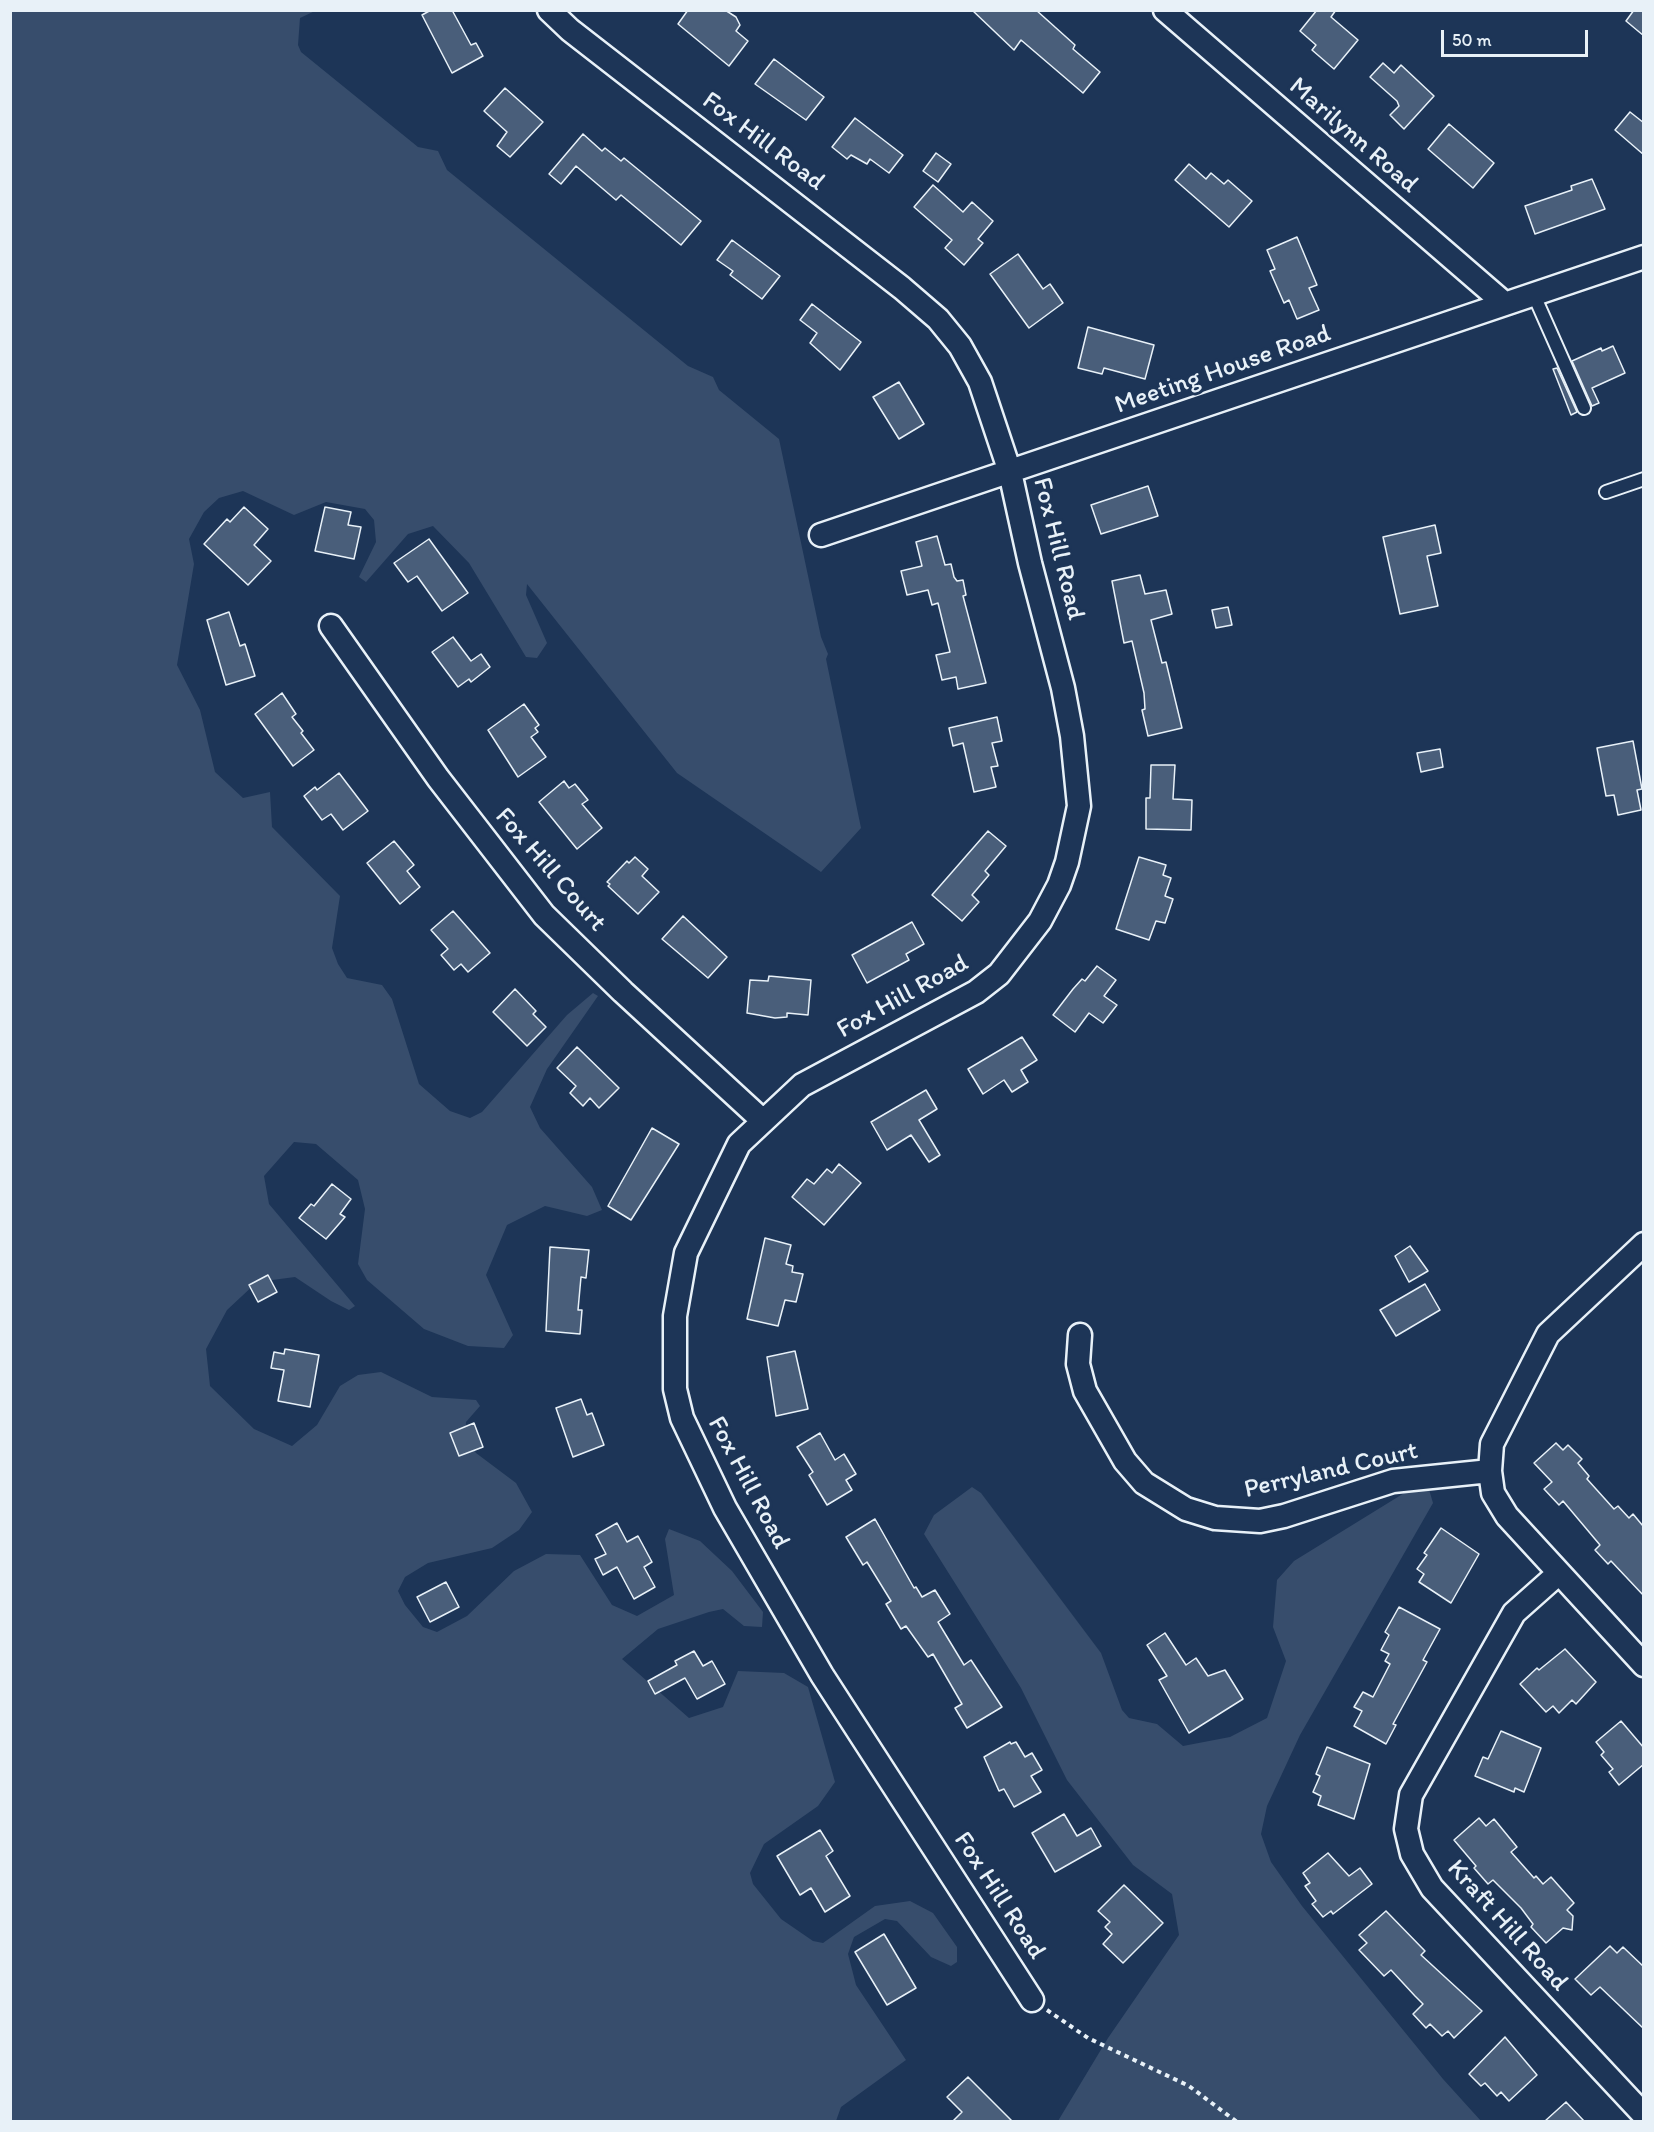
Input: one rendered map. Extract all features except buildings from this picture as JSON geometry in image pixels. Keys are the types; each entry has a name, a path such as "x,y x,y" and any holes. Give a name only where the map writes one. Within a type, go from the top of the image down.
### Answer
{"street":[{"name":"Fox Hill Road","path":"549,10 570,30 847,243 938,319 960,346 980,382 1010,472 1030,563 1063,688 1078,777 1079,806 1075,831 1059,885 1040,921 999,974 948,1008 802,1085 739,1144 686,1253 675,1316 675,1389 682,1418 725,1508 822,1675 1032,2000"},
{"name":"Marilynn Road","path":"1165,10 1504,303"},
{"name":"Meeting House Road","path":"821,535 1644,257"},
{"name":"Fox Hill Court","path":"331,626 450,795 544,915 623,993 762,1120"},
{"path":"1642,1250 1548,1334 1492,1444 1490,1471 1493,1493 1507,1516 1644,1665"},
{"name":"Perryland Court","path":"1080,1335 1078,1364 1085,1391 1125,1461 1144,1483 1185,1509 1215,1518 1260,1521 1284,1516 1393,1481 1490,1471"},
{"name":"Kraft Hill Road","path":"1559,1573 1514,1613 1411,1795 1406,1829 1412,1854 1432,1888 1644,2115"}],"lane":[{"path":"1533,293 1584,408"},
{"path":"1606,492 1644,479"}],"path":[{"path":"1032,2000 1088,2038 1189,2086 1237,2121"}],"shaded area":[{"path":"11,11 315,11 300,18 298,45 301,52 418,147 438,151 447,170 688,366 713,377 719,390 779,439 821,637 828,654 826,659 861,828 821,872 677,773 527,584 526,595 547,643 537,658 526,657 469,563 433,526 408,534 366,582 359,577 376,542 374,520 365,509 326,502 294,515 243,491 219,498 204,512 189,539 194,564 177,665 200,710 215,772 243,798 270,792 272,827 340,896 332,948 338,964 347,978 382,985 392,999 419,1084 450,1111 470,1118 482,1112 567,1015 593,993 598,996 547,1069 530,1107 540,1128 592,1187 602,1210 587,1216 545,1206 507,1225 486,1275 513,1335 504,1348 468,1346 424,1329 367,1280 358,1264 365,1209 358,1180 316,1144 294,1142 264,1176 269,1204 355,1306 349,1310 295,1277 257,1282 227,1310 206,1349 210,1386 254,1429 292,1446 317,1425 340,1386 358,1375 381,1372 432,1397 476,1400 480,1406 466,1422 465,1436 476,1453 516,1483 532,1512 519,1530 492,1548 428,1563 405,1577 398,1591 405,1605 423,1627 437,1632 467,1616 514,1571 546,1554 580,1555 612,1605 637,1616 674,1595 665,1539 669,1529 700,1541 732,1571 763,1612 762,1627 744,1626 723,1609 709,1612 658,1629 622,1659 689,1718 723,1707 738,1671 784,1673 808,1687 835,1782 818,1806 764,1844 750,1873 753,1884 781,1919 813,1941 823,1943 875,1906 910,1901 933,1913 957,1947 957,1962 951,1966 931,1957 897,1921 885,1919 854,1937 848,1954 856,1985 906,2060 841,2107 836,2121 11,2122"},
{"path":"1428,1486 1433,1503 1300,1735 1267,1806 1261,1834 1271,1862 1302,1906 1443,2079 1481,2121 1058,2121 1108,2038 1179,1935 1172,1894 1133,1865 1067,1780 1021,1688 924,1534 934,1515 972,1487 981,1493 1101,1653 1122,1710 1129,1718 1157,1724 1183,1746 1230,1737 1267,1718 1286,1661 1273,1627 1277,1580 1294,1561 1414,1487"}]}
